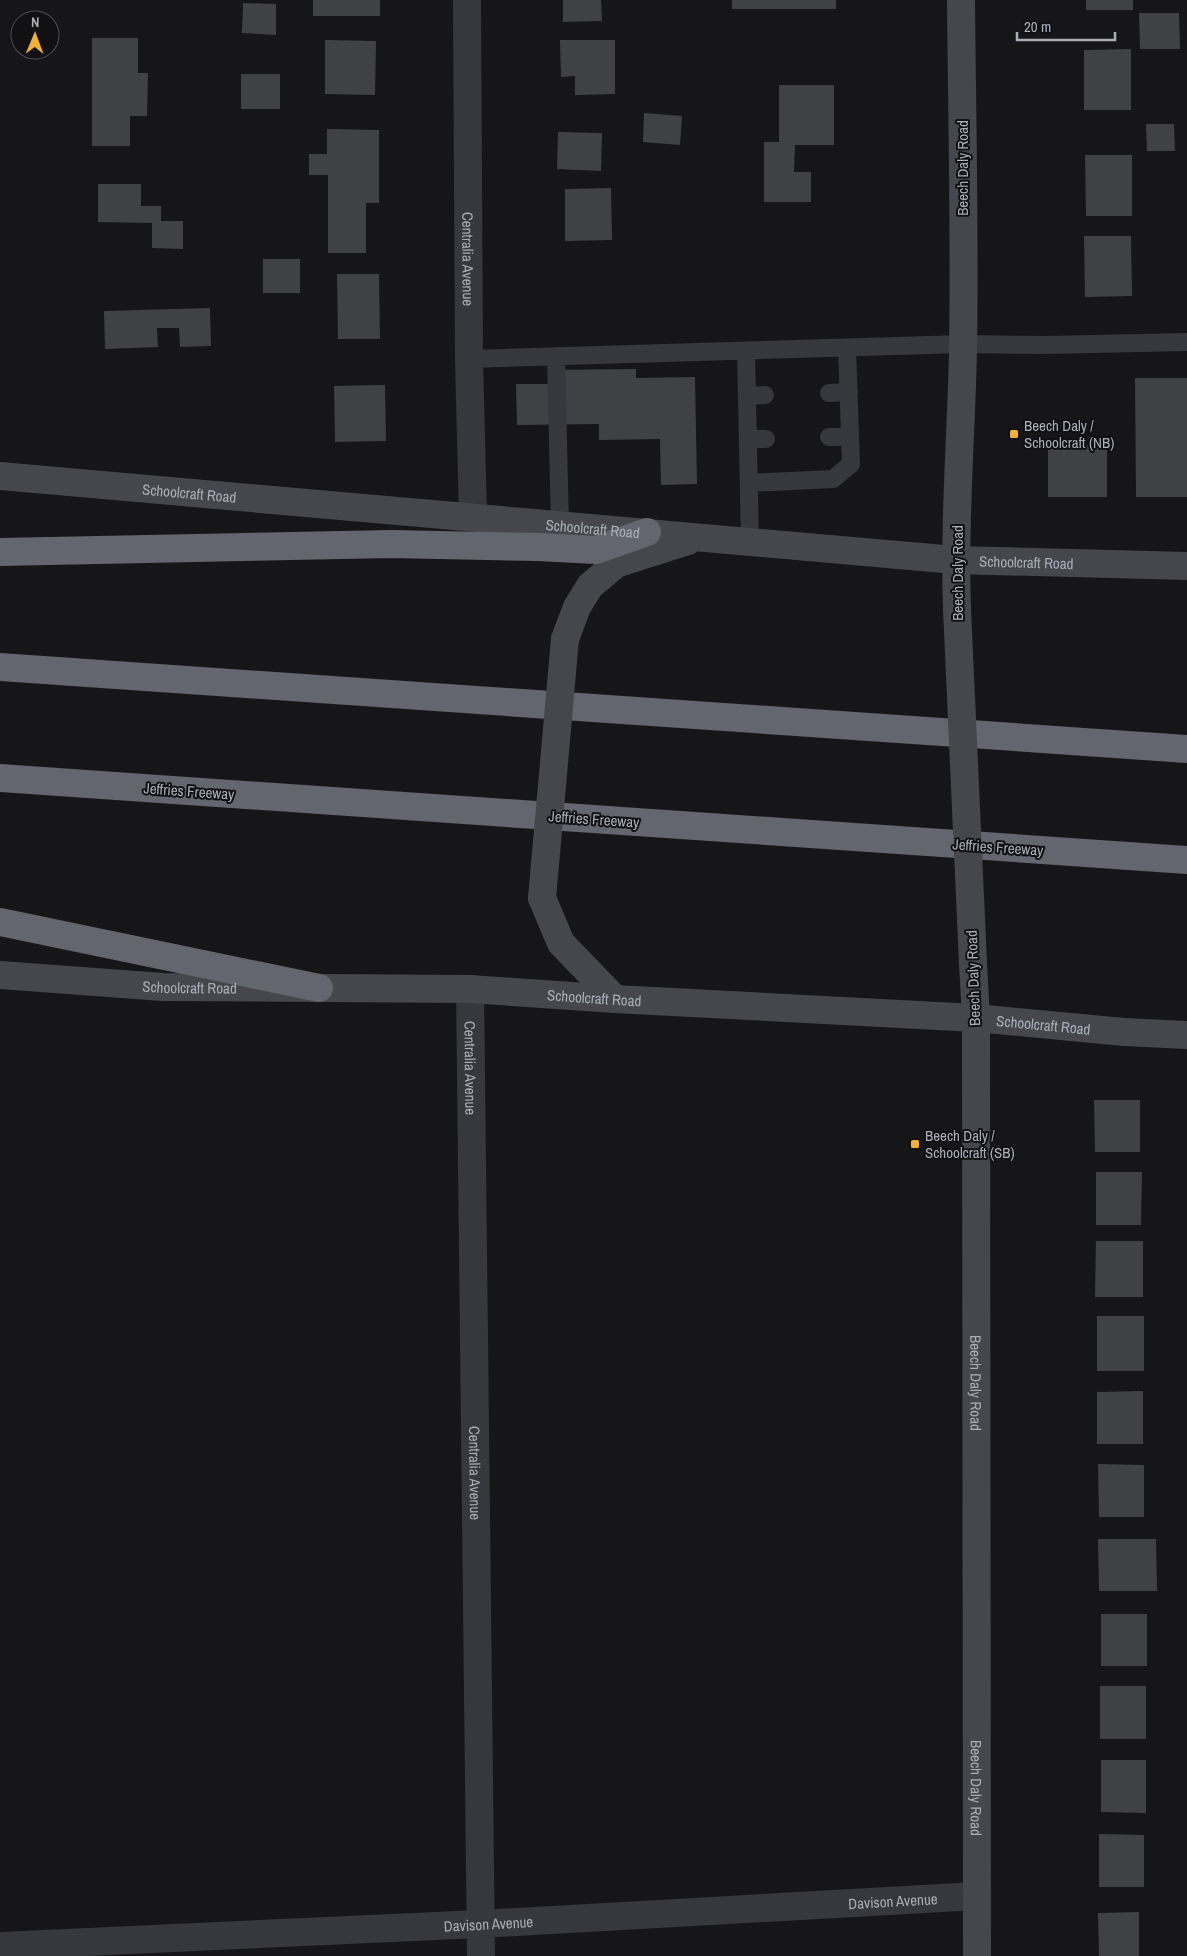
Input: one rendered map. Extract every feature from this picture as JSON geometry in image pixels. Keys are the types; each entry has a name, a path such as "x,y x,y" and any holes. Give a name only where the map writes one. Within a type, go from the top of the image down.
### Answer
{"highway":[{"path":"0,552 392,544 596,550 647,532"},
{"path":"0,667 1187,749"},
{"name":"Jeffries Freeway","path":"0,778 1187,860"},
{"path":"0,922 319,988"}],"main road":[{"name":"Beech Daly Road","path":"962,0 963,344 955,560 976,1018 977,1956"},
{"name":"Schoolcraft Road","path":"0,476 955,560 1187,566"},
{"path":"615,999 561,943 542,898 565,639 577,606 590,586 616,564 701,537"},
{"name":"Schoolcraft Road","path":"0,975 163,987 470,989 615,999 976,1018 1187,1036"}],"street":[{"name":"Centralia Avenue","path":"467,0 468,359 473,517"},
{"name":"Centralia Avenue","path":"470,989 481,1956"},
{"name":"Davison Avenue","path":"0,1946 480,1924 977,1896"}],"lane":[{"path":"468,359 963,344 1046,345 1187,342"},
{"path":"749,483 833,480 851,464 847,348"},
{"path":"746,351 750,542"},
{"path":"556,356 560,525"},
{"path":"828,393 849,392"},
{"path":"746,396 765,395"},
{"path":"829,437 850,437"},
{"path":"748,439 766,439"}],"building":[{"path":"313,0 380,0 380,16 313,16"},
{"path":"563,0 601,0 602,21 563,22"},
{"path":"732,0 836,0 836,9 732,9"},
{"path":"1086,0 1133,0 1133,10 1086,10"},
{"path":"243,3 276,4 276,35 242,33"},
{"path":"1139,13 1179,13 1180,49 1140,49"},
{"path":"92,38 138,38 138,73 148,73 147,116 130,116 130,146 92,146"},
{"path":"325,40 376,41 375,95 325,94"},
{"path":"560,40 615,40 615,94 575,95 575,76 561,77"},
{"path":"1131,49 1131,110 1084,110 1084,50"},
{"path":"241,74 280,74 280,109 241,109"},
{"path":"779,85 834,85 834,145 795,145 794,172 811,172 811,202 764,202 764,142 779,142"},
{"path":"644,113 682,116 680,145 643,142"},
{"path":"1146,124 1174,124 1175,151 1147,151"},
{"path":"327,129 379,130 379,203 366,203 366,253 328,253 328,175 309,175 309,154 327,154"},
{"path":"558,132 602,133 601,171 557,169"},
{"path":"1085,155 1132,155 1132,216 1086,216"},
{"path":"98,184 141,184 141,206 161,206 161,221 183,221 183,249 152,248 152,223 98,222"},
{"path":"611,188 612,240 565,241 565,189"},
{"path":"1084,236 1131,236 1132,296 1085,297"},
{"path":"263,259 300,259 300,293 263,293"},
{"path":"337,274 379,274 380,339 338,339"},
{"path":"210,308 211,346 180,347 179,328 157,328 158,347 105,349 104,311"},
{"path":"636,369 636,378 695,377 697,484 661,485 660,439 599,440 599,424 517,425 516,384 548,384 548,370"},
{"path":"1135,378 1187,378 1187,497 1136,497"},
{"path":"385,385 386,441 335,442 334,386"},
{"path":"1048,445 1107,445 1107,497 1048,497"},
{"path":"1094,1100 1140,1100 1140,1152 1095,1152"},
{"path":"1096,1172 1142,1172 1141,1225 1096,1225"},
{"path":"1096,1241 1143,1241 1143,1297 1095,1297"},
{"path":"1097,1316 1144,1316 1144,1371 1097,1371"},
{"path":"1143,1391 1143,1444 1097,1444 1097,1392"},
{"path":"1098,1464 1144,1465 1144,1517 1099,1517"},
{"path":"1098,1539 1156,1539 1157,1591 1099,1591"},
{"path":"1101,1614 1147,1614 1147,1666 1101,1666"},
{"path":"1100,1686 1146,1686 1146,1739 1100,1739"},
{"path":"1101,1760 1146,1760 1146,1813 1101,1812"},
{"path":"1099,1834 1144,1835 1144,1887 1099,1887"},
{"path":"1139,1912 1139,1956 1099,1956 1098,1913"}],"place":[{"name":"Beech Daly / Schoolcraft (NB)","path":"1014,434"},
{"name":"Beech Daly / Schoolcraft (SB)","path":"915,1144"}]}
